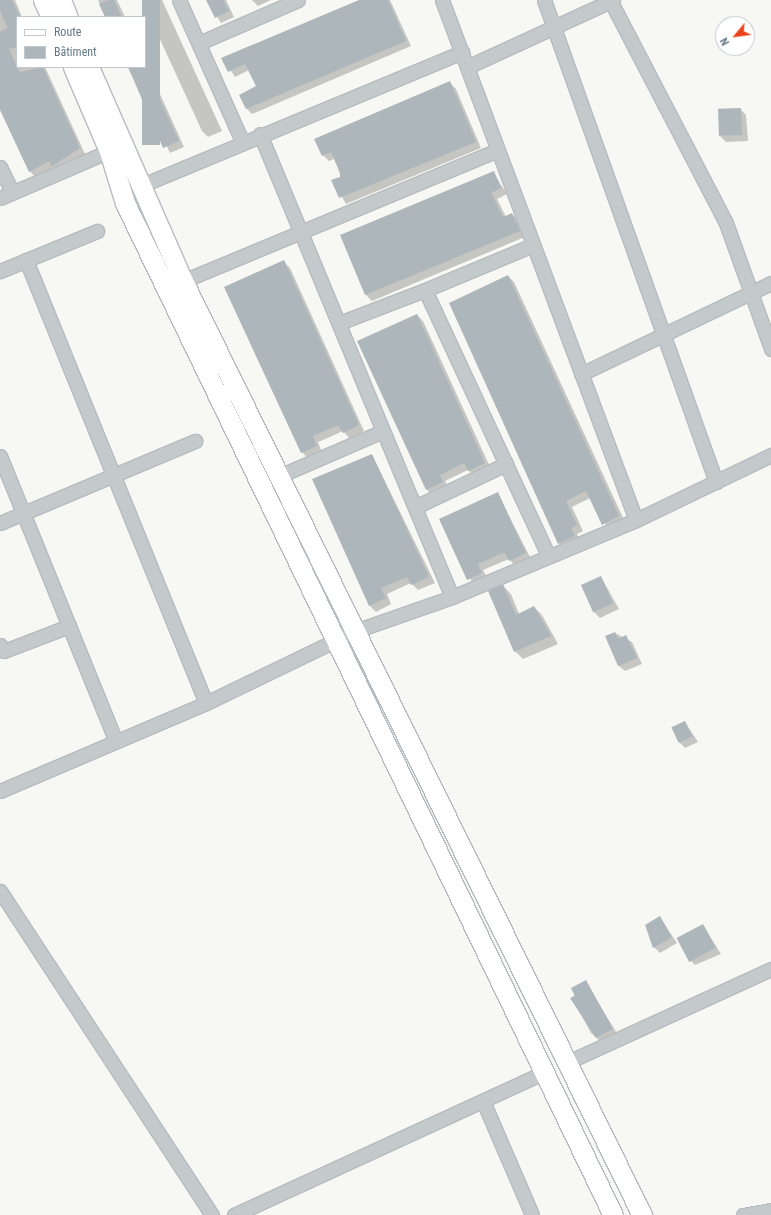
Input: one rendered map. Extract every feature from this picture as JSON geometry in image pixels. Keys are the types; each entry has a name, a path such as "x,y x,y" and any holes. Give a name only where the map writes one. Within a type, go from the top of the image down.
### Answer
{"street":[{"path":"43,0 51,16"},
{"path":"62,0 68,16"},
{"path":"180,0 242,141"},
{"path":"442,0 636,520"},
{"path":"544,0 555,27 716,482"},
{"path":"199,43 291,1"},
{"path":"467,67 611,1 726,223 771,349"},
{"path":"140,186 242,141 462,52"},
{"path":"73,68 115,148 140,186 183,281 642,1215"},
{"path":"89,68 115,148 125,203 546,1072 613,1215"},
{"path":"260,134 452,597"},
{"path":"0,167 6,195 115,148"},
{"path":"183,281 498,150"},
{"path":"0,271 98,231"},
{"path":"339,323 425,290 533,245"},
{"path":"26,260 206,703"},
{"path":"581,374 771,283"},
{"path":"425,290 548,555"},
{"path":"279,476 383,431"},
{"path":"0,523 195,441"},
{"path":"0,791 206,703 355,631 452,597 548,555 636,520 771,455"},
{"path":"0,456 116,741"},
{"path":"415,507 506,464"},
{"path":"0,645 4,651 69,626"},
{"path":"0,891 212,1215"},
{"path":"568,1062 771,969"},
{"path":"234,1215 546,1072"},
{"path":"483,1101 532,1215"},
{"path":"743,1215 771,1210"}],"building":[{"path":"0,0 12,0 20,16 16,16 16,47 9,49 16,68 20,72 43,68 80,148 52,166 49,161 29,172 0,110 0,32 8,28 0,11"},
{"path":"109,0 114,0 122,16 105,16 99,4"},
{"path":"142,0 160,0 160,145 142,145 142,68 146,68 146,16 142,16"},
{"path":"206,0 223,0 229,11 215,18"},
{"path":"359,0 388,0 406,41 246,109 239,95 256,86 245,64 228,72 221,58"},
{"path":"128,68 145,68 179,141 163,148"},
{"path":"450,81 476,142 339,198 331,180 340,177 340,171 331,152 322,156 314,139"},
{"path":"741,108 742,135 719,136 718,109"},
{"path":"494,171 501,188 491,193 503,217 512,213 520,231 365,295 340,235"},
{"path":"284,260 359,425 343,433 338,425 317,434 313,436 317,446 301,453 224,287"},
{"path":"508,275 619,516 602,525 586,491 566,501 577,525 571,528 575,536 558,544 449,303"},
{"path":"417,314 485,463 468,471 464,463 440,475 443,482 426,490 357,341"},
{"path":"372,454 429,577 411,585 407,577 381,588 386,598 369,606 312,479"},
{"path":"498,492 526,553 509,561 505,553 500,554 478,564 482,573 467,580 439,519"},
{"path":"601,576 613,603 593,612 581,585"},
{"path":"503,584 516,615 534,606 551,636 514,652 488,591"},
{"path":"615,632 618,639 626,635 637,658 618,666 605,636"},
{"path":"685,721 692,736 679,743 671,727"},
{"path":"660,916 672,937 653,948 645,925"},
{"path":"703,924 716,948 689,962 677,938"},
{"path":"586,980 613,1029 596,1038 570,998 575,996 571,988"}]}
